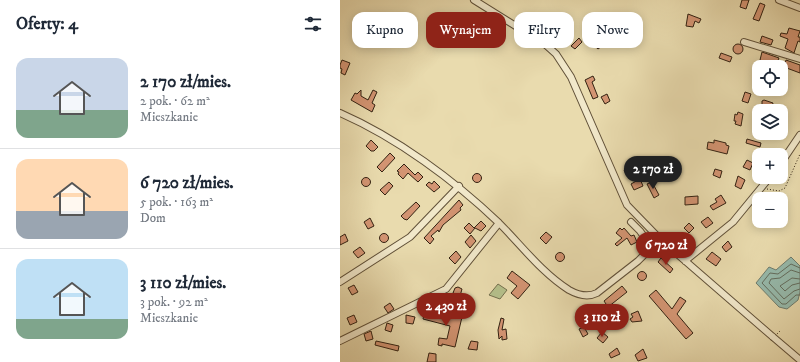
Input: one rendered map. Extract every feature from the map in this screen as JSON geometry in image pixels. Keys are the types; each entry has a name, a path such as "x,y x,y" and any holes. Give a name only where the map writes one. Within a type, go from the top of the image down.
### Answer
{"street":[{"path":"474,0 546,45 556,54 571,77 627,205 685,261 800,357"},
{"path":"779,0 800,8"},
{"path":"744,42 800,58"},
{"path":"340,113 392,141 459,186 552,277 567,289 583,296 591,296 597,293 632,266 652,248 660,238"},
{"path":"788,153 800,135"},
{"path":"685,261 733,222 765,184"},
{"path":"340,282 410,237 459,186"},
{"path":"631,222 640,231 652,248"},
{"path":"340,341 446,289 499,224"},
{"path":"774,336 799,361"}],"path":[{"path":"760,190 784,190 788,184 800,154"},
{"path":"774,336 780,330"}],"green space":[{"path":"498,284 507,290 500,299 489,295"}],"water":[{"path":"791,257 800,266 800,292 798,300 787,309 779,307 756,283 769,267 776,270"}],"building":[{"path":"742,0 749,0 746,9 740,7"},
{"path":"760,3 765,5 759,21 753,19"},
{"path":"688,14 701,19 699,23 695,21 693,27 686,26"},
{"path":"789,28 800,31 798,37 800,37 800,42 798,41 794,53 785,48 788,39 780,36 781,33 787,34"},
{"path":"762,36 773,40 771,45 760,42"},
{"path":"579,38 582,42 575,49 574,43"},
{"path":"736,44 740,44 743,49 740,54 736,54 733,51 733,47"},
{"path":"762,52 779,58 778,60 760,60"},
{"path":"721,53 732,57 730,62 719,58"},
{"path":"342,60 350,63 345,75 341,73 342,69 340,68"},
{"path":"788,61 800,65 800,73 788,68"},
{"path":"593,76 595,80 592,82 598,97 593,99 585,80"},
{"path":"361,90 361,96 368,100 373,90 377,92 372,103 375,105 372,112 351,100 355,93 357,94"},
{"path":"745,92 751,94 748,103 742,101"},
{"path":"607,94 610,101 605,104 601,97"},
{"path":"764,100 773,103 762,104 762,101"},
{"path":"738,112 743,114 741,126 735,124 736,121 734,121 735,114 737,115"},
{"path":"747,139 761,143 760,147 746,143"},
{"path":"371,140 378,147 374,151 371,151 366,146"},
{"path":"714,140 726,143 726,145 729,146 727,154 707,149 708,142 714,143"},
{"path":"390,153 395,158 382,172 377,167"},
{"path":"747,160 752,162 750,170 743,167"},
{"path":"404,164 415,175 418,172 423,177 418,182 408,173 403,179 397,171"},
{"path":"633,166 636,173 627,176 624,170"},
{"path":"715,169 722,171 720,178 713,175"},
{"path":"477,173 482,178 477,183 472,178"},
{"path":"738,176 745,180 741,189 735,186"},
{"path":"366,177 371,182 366,187 361,182"},
{"path":"640,179 643,186 634,190 631,184"},
{"path":"434,181 440,187 434,192 426,185 429,182 432,184"},
{"path":"389,182 393,186 385,195 380,190"},
{"path":"652,182 659,195 654,198 647,184"},
{"path":"721,195 726,203 713,210 710,206 717,202 715,199"},
{"path":"698,196 698,204 685,205 685,197"},
{"path":"459,200 463,205 460,208 461,210 443,225 439,232 438,230 431,236 434,239 430,244 424,238"},
{"path":"416,202 420,206 407,220 404,219 401,216"},
{"path":"708,217 713,223 706,228 701,222"},
{"path":"370,218 374,226 368,229 364,222"},
{"path":"481,221 486,226 481,231 475,228 470,234 464,228 469,223 474,228"},
{"path":"689,223 694,228 689,233 684,228"},
{"path":"620,228 622,230 624,228 631,236 634,235 637,242 631,245 627,238 617,246 615,244 622,238 616,233"},
{"path":"546,232 552,237 546,244 540,238"},
{"path":"345,234 348,241 340,245 340,237"},
{"path":"382,234 386,234 388,238 386,242 382,242 380,240 380,236"},
{"path":"471,235 476,241 470,248 465,242"},
{"path":"728,241 732,247 726,252 722,247"},
{"path":"360,247 365,253 358,258 353,252"},
{"path":"456,251 461,257 455,264 449,258"},
{"path":"560,252 565,257 560,262 555,257"},
{"path":"712,252 721,259 716,266 706,259"},
{"path":"661,258 673,269 670,273 658,262"},
{"path":"512,271 530,285 518,299 511,293 517,286 507,278"},
{"path":"640,272 644,272 646,276 644,280 640,280 638,278 638,274"},
{"path":"354,285 358,292 352,295 348,288"},
{"path":"622,286 627,292 608,307 604,301"},
{"path":"458,287 462,289 460,296 453,293 455,288"},
{"path":"656,290 672,309 680,297 686,301 677,314 693,333 686,339 649,296"},
{"path":"390,303 394,309 388,313 384,307"},
{"path":"425,311 445,317 446,314 462,317 455,347 442,344 442,346 438,345 439,338 447,339 450,326 423,319"},
{"path":"638,311 642,321 632,322 630,319 633,317 631,314"},
{"path":"354,315 357,322 350,325 347,318"},
{"path":"406,315 415,317 413,324 406,323"},
{"path":"501,318 504,319 502,330 506,329 507,339 502,340 502,336 499,339 498,330"},
{"path":"387,323 393,325 391,332 385,330"},
{"path":"584,327 588,334 583,337 579,329"},
{"path":"371,331 373,339 366,341 364,334"},
{"path":"602,332 608,337 603,343 597,338"},
{"path":"376,341 399,346 398,351 375,345"},
{"path":"471,341 478,342 477,350 468,349"},
{"path":"617,348 620,354 611,358 609,354"},
{"path":"643,349 647,358 638,361 635,355"},
{"path":"429,353 436,354 436,362 427,362"}]}
